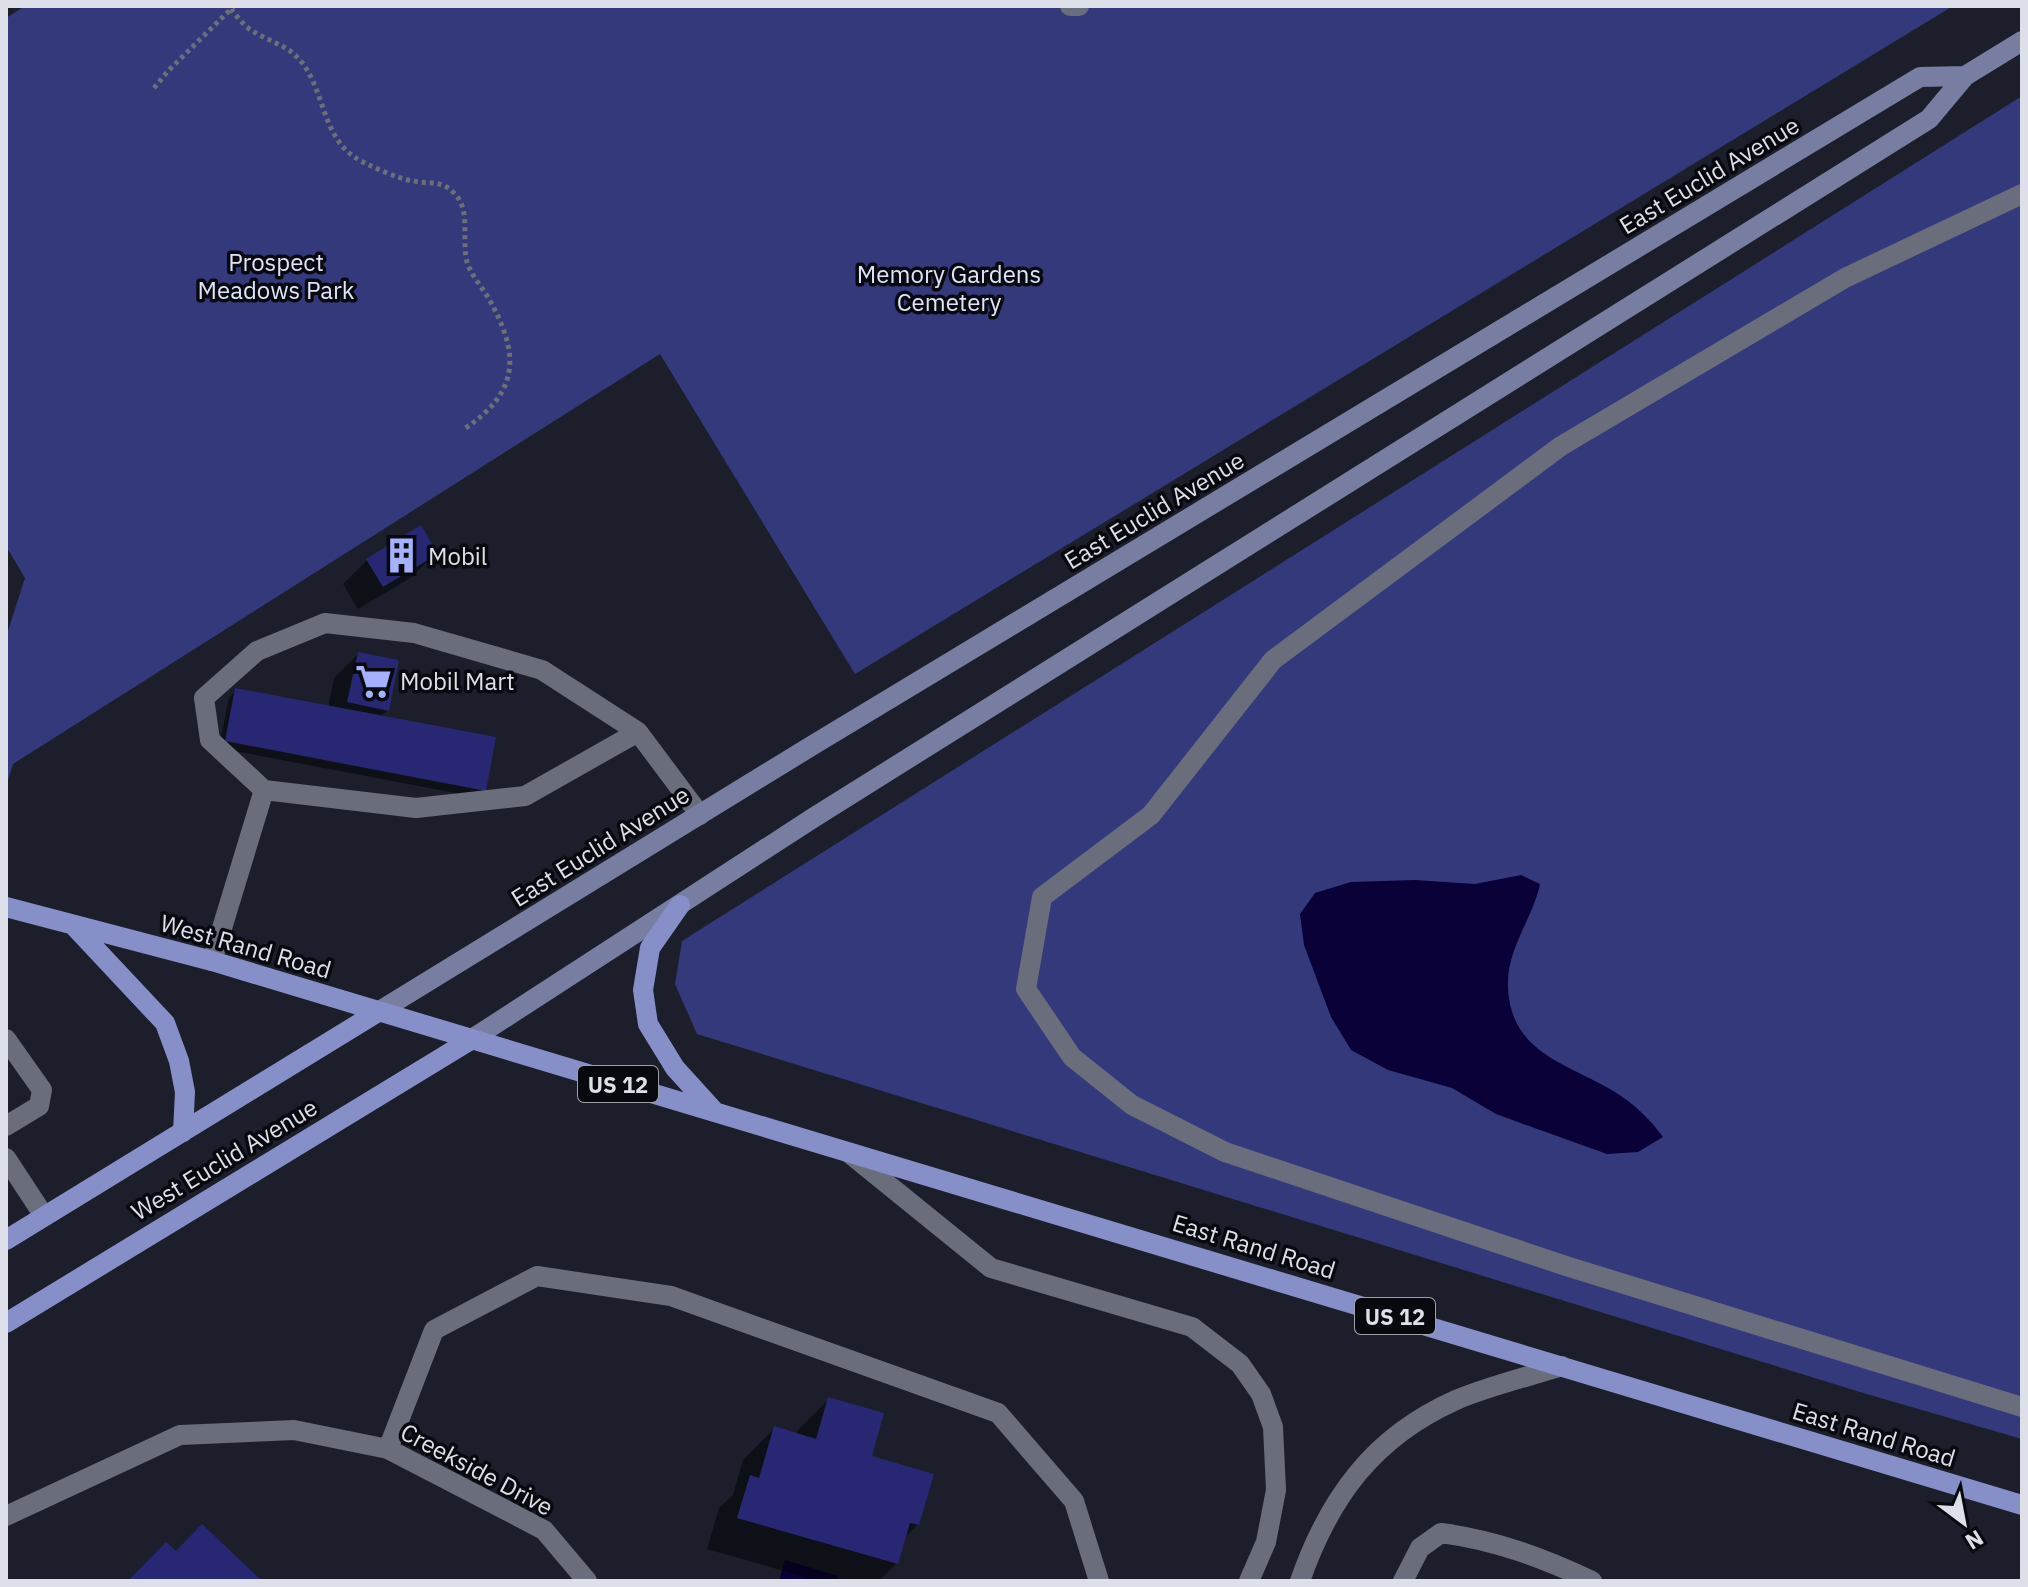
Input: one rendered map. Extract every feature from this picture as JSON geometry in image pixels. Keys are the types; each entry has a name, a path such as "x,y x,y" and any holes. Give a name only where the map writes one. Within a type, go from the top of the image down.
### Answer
{"main road":[{"path":"469,1041 813,818 1929,119 1965,76 2022,41"},
{"name":"East Euclid Avenue","path":"378,1012 1920,77 1965,76"},
{"path":"680,905 650,948 643,990 648,1024 675,1068 715,1112"},
{"name":"West Rand Road","path":"6,907 212,961 469,1041"},
{"path":"74,926 165,1023 179,1061 185,1092 183,1132"},
{"name":"West Euclid Avenue","path":"6,1240 378,1012"},
{"name":"West Euclid Avenue","path":"6,1323 469,1041"},
{"name":"East Rand Road","path":"469,1041 846,1150 2022,1505"}],"street":[{"path":"1070,6 1079,6"},
{"path":"2022,194 1845,278 1561,446 1273,660 1151,815 1042,897 1026,989 1072,1057 1132,1105 1225,1152 1566,1266 2022,1407"},
{"path":"638,732 525,796 416,808 264,790 210,740 204,698 257,651 325,623 414,633 542,670 638,732 700,815"},
{"path":"212,961 264,790"},
{"path":"6,1039 42,1090 39,1106 6,1126"},
{"path":"846,1150 991,1268 1192,1327 1240,1364 1261,1394 1273,1427 1275,1459 1276,1490 1266,1542 1249,1581"},
{"path":"6,1158 44,1216"},
{"path":"388,1449 434,1330 537,1276 671,1296 998,1413 1074,1501 1099,1581"},
{"path":"1300,1581 1336,1499 1365,1461 1411,1423 1457,1400 1562,1366"},
{"name":"Creekside Drive","path":"6,1516 180,1435 294,1430 388,1449 544,1530 587,1581"},
{"path":"1403,1581 1420,1548 1441,1533 1474,1537 1542,1557 1592,1581"}],"path":[{"path":"154,88 232,7 245,26 299,59 309,75 331,129 356,158 412,181 439,183 453,191 461,202 467,261 504,329 509,353 509,375 503,392 493,408 464,429"}],"green space":[{"name":"Memory Gardens Cemetery","path":"25,6 1953,6 855,674 660,354 13,764 6,787 6,637 25,578 6,546 6,18"},
{"path":"2022,96 2022,1439 697,1034 675,984 682,941"}],"shaded area":[{"path":"1521,875 1540,884 1511,960 1508,988 1512,1010 1531,1043 1562,1064 1615,1092 1653,1124 1663,1137 1638,1152 1607,1154 1496,1114 1452,1088 1388,1070 1351,1050 1331,1017 1304,945 1300,914 1315,893 1351,882 1415,880 1475,884"},
{"path":"785,1560 838,1576 836,1581 779,1581"}],"building":[{"name":"Mobil","path":"421,525 438,554 383,587 366,559"},
{"name":"Mobil Mart","path":"358,652 399,660 389,711 347,702"},
{"path":"235,688 496,737 486,791 225,741"},
{"path":"828,1397 884,1413 872,1456 934,1474 919,1525 910,1523 898,1564 737,1518 750,1475 759,1478 774,1426 816,1439"},
{"path":"202,1524 262,1581 128,1581 166,1542 176,1551"}],"place":[{"name":"Mobil","path":"402,556"},
{"name":"Mobil Mart","path":"374,681"}],"park label":[{"name":"Prospect Meadows Park","path":"276,276"}]}
